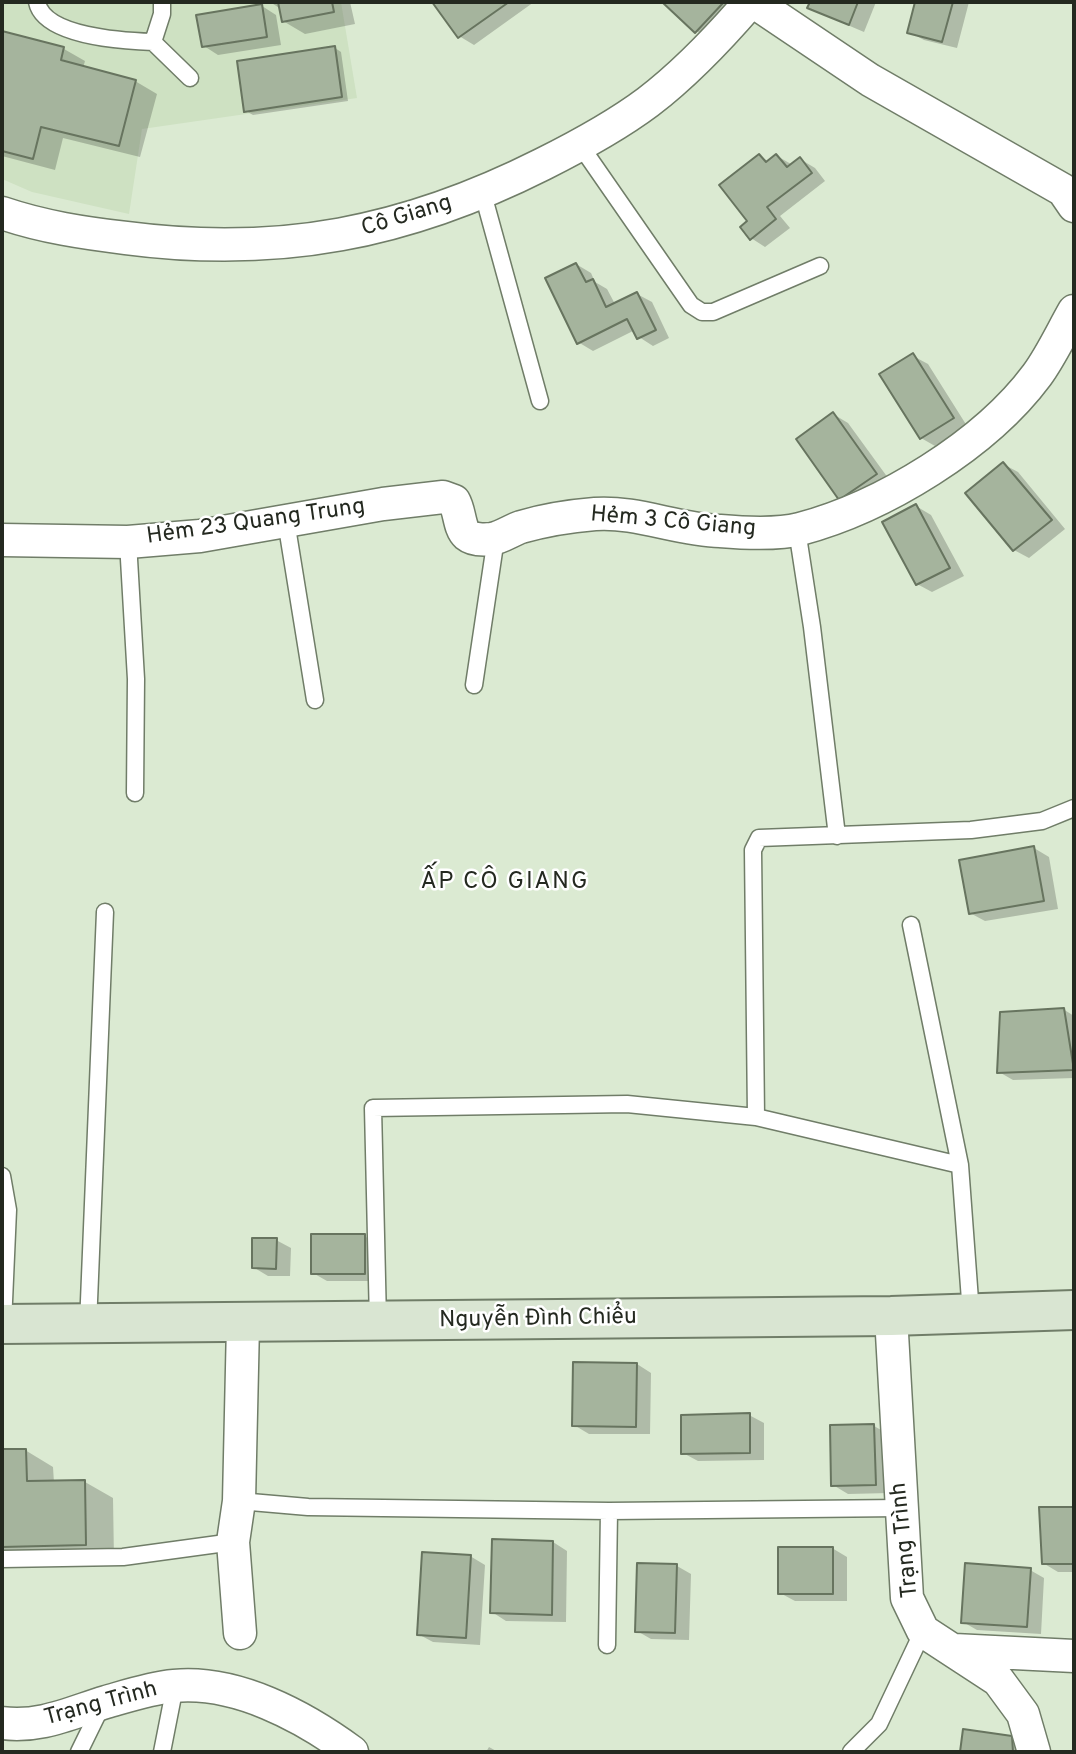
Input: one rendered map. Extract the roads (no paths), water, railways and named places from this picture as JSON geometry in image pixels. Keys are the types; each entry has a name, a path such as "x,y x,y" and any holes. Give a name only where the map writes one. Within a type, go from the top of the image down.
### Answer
{"main road":[{"name":"Nguyễn Đình Chiểu","path":"2,1324 243,1324 891,1316 1074,1310"}],"street":[{"name":"Cô Giang","path":"2,213 36,225 96,234 173,244 232,246 346,235 413,219 483,194 580,145 648,102 709,49 752,2"},
{"path":"752,2 870,80 1070,189"},
{"name":"Hẻm 3 Cô Giang","path":"496,538 529,525 597,514 624,515 720,531 797,530 856,510 897,489 960,448 1001,415 1037,375 1074,311"},
{"name":"Hẻm 23 Quang Trung","path":"2,540 128,542 200,536 443,497 454,501 460,512 462,530 469,537 496,538"},
{"name":"Trạng Trình","path":"891,1316 907,1598 923,1631 998,1680 1023,1714 1034,1752"},
{"path":"240,1633 233,1542 239,1501 243,1324"},
{"path":"952,1650 1074,1656"},
{"name":"Trạng Trình","path":"2,1723 41,1723 103,1703 175,1686 220,1689 269,1705 308,1724 352,1752"}],"lane":[{"path":"37,2 38,8 60,27 116,41 153,42 190,78"},
{"path":"153,42 162,14 162,2"},
{"path":"580,145 691,304 702,312 713,312 820,266"},
{"path":"483,194 540,401"},
{"path":"286,521 315,700"},
{"path":"797,530 813,627 837,836"},
{"path":"474,685 496,538"},
{"path":"128,542 136,679 135,793"},
{"path":"756,1117 753,850 759,838 971,830 1042,821 1074,808"},
{"path":"88,1325 105,912"},
{"path":"911,925 960,1165 971,1314"},
{"path":"378,1322 373,1108 627,1104 756,1117 960,1165"},
{"path":"2,1176 8,1210 2,1324"},
{"path":"239,1501 308,1507 609,1511 901,1507"},
{"path":"607,1646 609,1511"},
{"path":"2,1559 123,1557 233,1542"},
{"path":"851,1752 879,1724 923,1631"},
{"path":"162,1752 175,1686"},
{"path":"79,1752 103,1703"}],"district":[{"name":"ẤP CÔ GIANG","path":"505,883"}]}
